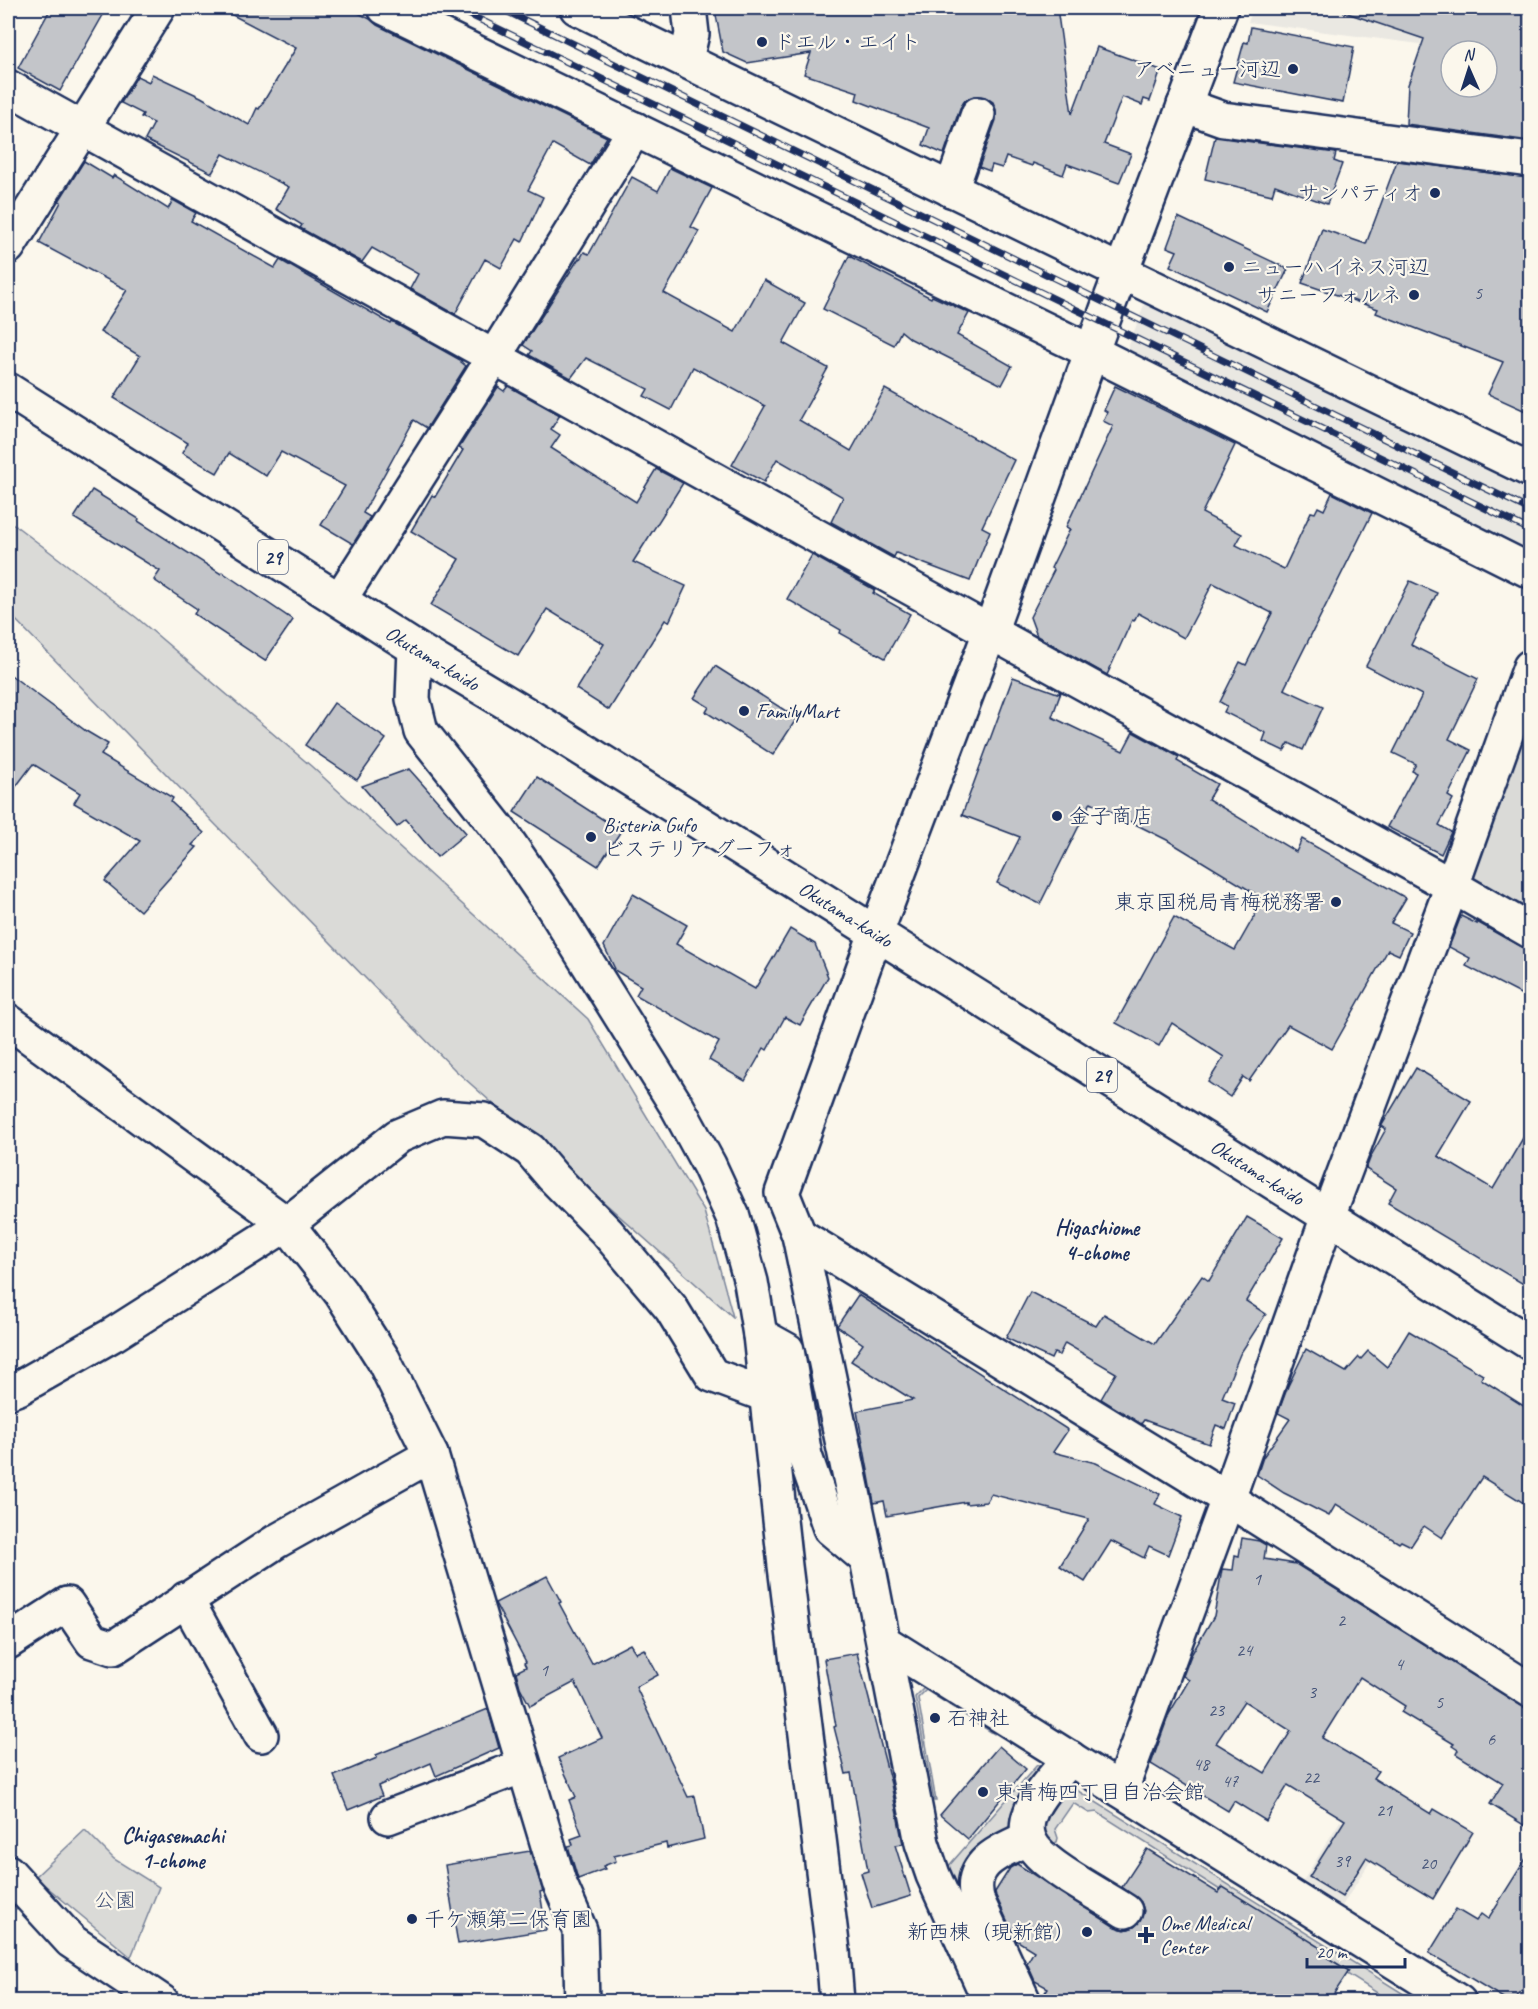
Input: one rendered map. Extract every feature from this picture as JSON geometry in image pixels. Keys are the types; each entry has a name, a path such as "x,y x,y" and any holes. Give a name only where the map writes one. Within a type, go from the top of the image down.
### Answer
{"street":[{"path":"8,248 158,8"},
{"path":"385,8 1092,352 1530,571"},
{"path":"577,8 1530,470"},
{"path":"686,59 692,34 689,8"},
{"path":"990,2001 927,1861 884,1642 799,1236 782,1193 876,933 1221,8"},
{"path":"8,87 1530,931"},
{"path":"1184,105 1223,119 1530,160"},
{"path":"951,190 978,114"},
{"path":"340,599 635,129"},
{"name":"Okutama-kaido","path":"8,390 415,648 539,722 1530,1343"},
{"path":"415,648 413,699 421,732 504,836 554,909 678,1108 709,1165 733,1217 751,1282 760,1335 837,2001"},
{"path":"1121,1790 1228,1499 1328,1216 1452,886 1530,667"},
{"path":"8,1021 287,1224 341,1293 383,1359 431,1455 559,1882 580,1930 582,2001"},
{"path":"8,1392 114,1334 287,1224 398,1136 443,1117 484,1120 530,1150 607,1232 671,1308 712,1375 766,1395"},
{"path":"799,1236 1228,1499 1530,1690"},
{"path":"760,1335 788,1350 806,1456 830,1528 867,1559"},
{"path":"8,1642 67,1604 92,1641 113,1648 277,1540 431,1455"},
{"path":"186,1599 261,1735"},
{"path":"884,1642 1459,2001"},
{"path":"1070,1758 1034,1805 1027,1825 1028,1838 1047,1861 1125,1911"},
{"path":"388,1817 523,1766"},
{"path":"1024,2001 978,1902 975,1884 982,1866 988,1859 1028,1838"},
{"path":"8,1872 71,1941 162,2001"}],"shaded area":[{"path":"1254,8 1434,8 1420,44 1248,22"},
{"path":"1145,302 1530,490 1530,559 1125,356"},
{"path":"1340,1821 1380,1846 1342,1906 1303,1881"}],"green space":[{"path":"8,520 137,618 311,766 588,1019 704,1211 733,1317 455,1070 8,612"},
{"path":"1530,705 1530,915 1473,883 1470,871"},
{"path":"925,1687 995,1732 994,1734 926,1690 918,1698 936,1801 934,1801 915,1697"},
{"path":"1037,1765 1041,1768 1009,1830 979,1857 1007,2001 947,1868"},
{"path":"1064,1789 1075,1789 1415,2001 1390,2001 1347,1974 1348,1970 1320,1953 1323,1950 1220,1890 1097,1812 1089,1813 1073,1803 1055,1829 1057,1842 1052,1844 1042,1838 1044,1816"},
{"name":"公園","path":"85,1830 114,1859 159,1887 131,1957 35,1877"}],"building":[{"path":"51,8 107,8 60,91 18,68"},
{"path":"219,8 349,8 377,25 607,137 590,165 553,144 528,190 543,197 522,242 517,239 501,268 485,259 455,314 410,289 418,274 372,248 362,262 300,228 302,225 276,209 289,187 223,154 212,173 145,140 154,123 141,117 143,114 121,103 137,76 149,82 152,74 201,97 249,125 257,108 259,109 296,48"},
{"path":"729,8 1057,8 1072,114 1097,47 1161,70 1150,101 1144,99 1142,105 1122,97 1104,144 1131,154 1119,183 1067,164 1063,175 1033,163 1032,166 1006,157 1002,168 992,165 990,171 979,167 996,120 993,102 985,97 974,96 965,100 944,154 923,145 929,128 856,100 858,92 804,74 811,53 747,63 723,52 715,10"},
{"path":"1345,8 1530,8 1530,141 1406,124 1408,85 1424,39 1344,12"},
{"name":"アベニュー河辺","path":"1251,27 1354,47 1343,103 1233,82 1244,42 1248,43"},
{"path":"1215,137 1336,153 1334,161 1342,164 1327,204 1275,185 1272,195 1205,179"},
{"path":"84,161 112,178 114,175 168,209 173,200 196,213 191,221 275,268 280,260 391,324 392,322 462,361 466,366 427,428 414,420 363,513 370,517 353,544 321,525 345,486 281,452 266,476 229,453 217,473 182,453 188,443 114,398 140,356 100,332 127,290 39,243 61,202 59,201"},
{"path":"1397,161 1530,178 1530,413 1488,394 1503,362 1376,313 1378,309 1302,283 1322,229 1366,244"},
{"path":"670,168 712,188 691,227 699,231 664,293 735,332 764,280 805,303 783,343 828,368 799,420 851,451 885,389 1014,460 982,527 990,531 970,581 896,553 894,557 831,522 843,497 777,459 764,482 732,465 765,406 693,367 671,410 644,396 648,389 586,358 571,378 529,355 532,351 523,345 579,258 584,252 589,254 632,177 658,191"},
{"name":"ニューハイネス河辺","path":"1178,217 1288,269 1267,312 1170,266 1177,251 1167,247"},
{"path":"849,256 931,298 932,296 969,313 957,335 1012,366 1002,385 911,339 901,331 894,345 823,309"},
{"path":"508,386 560,415 551,429 560,435 551,448 636,502 656,469 683,483 633,562 686,586 669,622 665,620 609,710 576,689 604,644 547,609 518,656 431,605 459,559 411,531 432,495 435,497 463,450 459,448 498,387 504,391"},
{"path":"1115,386 1235,445 1202,513 1242,534 1236,545 1284,569 1311,512 1315,513 1318,507 1324,510 1332,493 1372,513 1284,689 1323,707 1303,750 1289,743 1284,751 1263,741 1266,733 1224,712 1227,706 1220,702 1240,662 1246,665 1272,613 1213,583 1184,638 1138,613 1134,621 1132,620 1107,675 1037,636 1030,617 1054,570 1051,568 1070,529 1066,527 1113,426 1103,421 1107,412 1104,410"},
{"path":"92,490 293,620 265,661 194,614 197,609 154,580 160,571 74,518"},
{"path":"812,555 875,590 873,593 910,614 885,658 787,599"},
{"path":"1410,581 1437,593 1411,645 1478,679 1449,739 1471,750 1448,796 1453,799 1439,825 1451,832 1441,854 1387,827 1416,773 1412,771 1416,764 1393,753 1422,695 1366,666"},
{"path":"715,666 797,718 773,755 706,712 709,707 694,698"},
{"path":"8,673 86,731 108,744 101,755 173,798 171,802 204,833 192,845 197,847 140,911 105,881 140,841 74,803 80,793 33,764 8,797"},
{"path":"1013,677 1060,694 1059,691 1061,692 1052,717 1123,751 1133,732 1179,757 1177,761 1217,784 1208,799 1296,852 1302,839 1406,898 1391,923 1410,932 1399,955 1388,950 1332,1049 1288,1025 1249,1081 1243,1077 1230,1097 1208,1082 1224,1057 1172,1023 1159,1046 1116,1023 1174,917 1235,950 1264,899 1167,840 1091,802 1040,904 997,883 1020,837 962,815"},
{"path":"334,703 386,739 357,780 305,745"},
{"path":"409,769 466,833 437,857 406,820 397,827 362,786"},
{"path":"537,777 621,831 598,866 514,812"},
{"path":"633,894 687,925 676,944 755,989 790,929 815,944 828,977 800,1025 785,1017 767,1050 764,1048 745,1081 709,1060 719,1042 636,995 641,986 616,971 604,946"},
{"path":"1461,916 1530,950 1530,999 1466,966 1470,958 1449,947"},
{"path":"1416,1068 1471,1101 1438,1156 1493,1189 1530,1126 1530,1288 1388,1203 1396,1188 1366,1169 1386,1129 1382,1125"},
{"path":"1247,1217 1283,1238 1246,1301 1266,1314 1240,1354 1222,1398 1235,1403 1226,1429 1216,1425 1209,1444 1144,1420 1141,1424 1101,1399 1116,1373 1065,1343 1059,1355 1054,1353 1051,1359 1006,1338 1030,1292 1096,1326 1104,1314 1155,1344 1202,1276 1209,1281"},
{"path":"858,1295 1068,1430 1053,1452 1096,1463 1160,1494 1155,1504 1182,1517 1168,1555 1149,1546 1144,1558 1111,1541 1085,1582 1060,1566 1089,1519 991,1494 986,1502 966,1504 966,1502 887,1516 884,1501 874,1503 857,1411 913,1400 851,1361 863,1344 837,1326"},
{"path":"1409,1331 1483,1375 1481,1379 1530,1410 1530,1507 1482,1477 1442,1538 1424,1526 1411,1546 1401,1541 1399,1543 1336,1504 1329,1516 1284,1493 1257,1475 1263,1457 1290,1419 1278,1413 1306,1349 1346,1372 1359,1357 1361,1359 1368,1351 1387,1367"},
{"path":"1242,1538 1259,1541 1266,1545 1264,1559 1296,1564 1530,1711 1530,1829 1490,1804 1503,1783 1456,1754 1458,1750 1452,1746 1454,1744 1401,1712 1405,1706 1360,1677 1322,1738 1378,1771 1373,1778 1431,1814 1434,1809 1473,1832 1433,1899 1366,1858 1342,1897 1309,1877 1345,1820 1288,1785 1266,1821 1234,1801 1228,1811 1151,1764 1169,1714 1189,1680 1183,1676 1191,1655 1214,1616 1222,1569 1233,1570 1235,1555 1239,1556","holes":["1244,1701 1291,1731 1265,1773 1216,1743"]},
{"path":"547,1576 592,1664 630,1644 636,1653 644,1649 658,1675 636,1687 688,1797 695,1796 704,1839 667,1848 666,1843 614,1856 616,1861 603,1866 605,1869 578,1879 568,1846 573,1845 571,1839 582,1835 569,1800 576,1797 558,1758 602,1738 575,1682 530,1706 520,1687 516,1672 526,1667 524,1663 526,1662 495,1603"},
{"path":"857,1653 891,1784 903,1844 895,1845 911,1896 872,1908 861,1873 868,1871 851,1773 846,1774 834,1727 836,1726 824,1659"},
{"path":"488,1709 499,1748 436,1776 431,1763 378,1786 382,1796 348,1810 334,1776 377,1758 376,1755"},
{"name":"東青梅四丁目自治会館","path":"999,1746 1026,1769 968,1839 940,1815"},
{"path":"1147,1849 1218,1893 1223,1887 1323,1949 1320,1953 1349,1971 1329,2001 1042,2001 1048,1988 1035,1981 1027,1963 1034,1951 1016,1940 995,1892 1010,1868 1017,1864 1115,1927 1125,1930 1134,1927 1140,1921 1144,1911 1141,1902 1122,1887"},
{"path":"530,1851 543,1891 540,1892 546,1930 458,1944 445,1865"},
{"path":"1530,1852 1530,1995 1522,1990 1514,2001 1508,2001 1429,1953 1456,1909 1476,1921 1481,1914 1488,1919"}],"railway":[{"path":"456,8 1530,530"},
{"path":"500,8 1530,510"}],"place":[{"name":"ドエル・エイト","path":"762,42"},
{"name":"アベニュー河辺","path":"1293,69"},
{"name":"サンパティオ","path":"1435,193"},
{"name":"ニューハイネス河辺","path":"1229,267"},
{"name":"サニーフォルネ","path":"1414,295"},
{"name":"FamilyMart","path":"744,711"},
{"name":"金子商店","path":"1057,816"},
{"name":"Bisteria Gufo ビステリア グーフォ","path":"591,837"},
{"name":"東京国税局青梅税務署","path":"1336,902"},
{"name":"石神社","path":"935,1718"},
{"name":"東青梅四丁目自治会館","path":"983,1792"},
{"name":"千ケ瀬第二保育園","path":"412,1919"},
{"name":"新西棟（現新館）","path":"1087,1932"},
{"name":"Ome Medical Center","path":"1146,1935"}],"district":[{"name":"Higashiome 4-chome","path":"1097,1240"},
{"name":"Chigasemachi 1-chome","path":"173,1848"}]}
